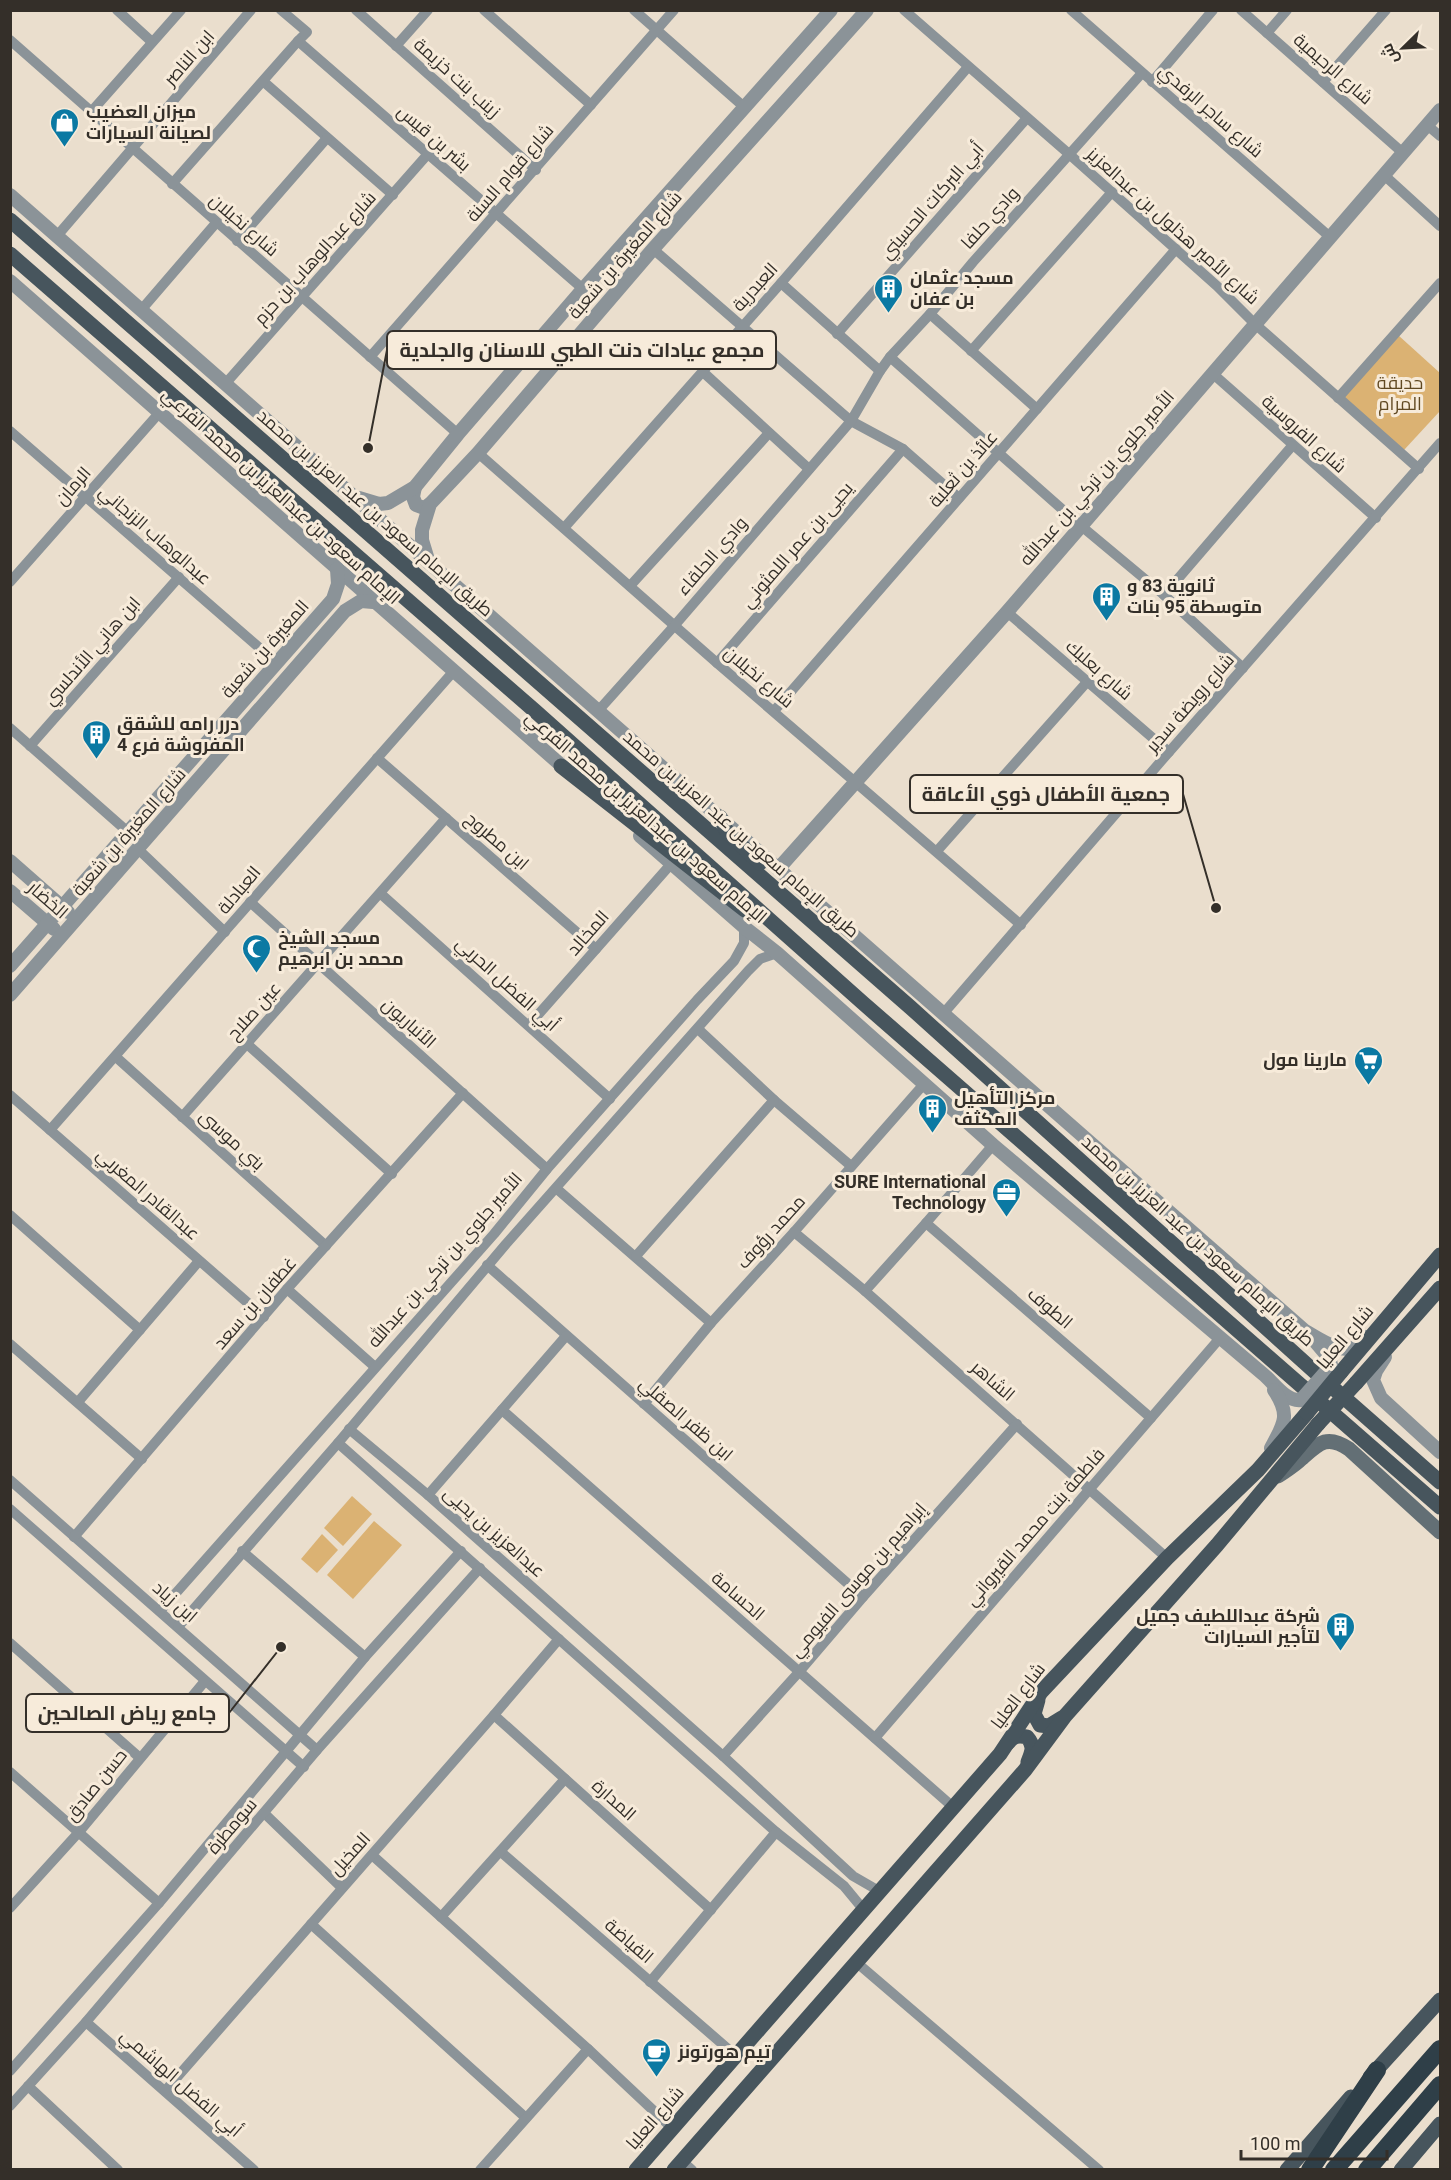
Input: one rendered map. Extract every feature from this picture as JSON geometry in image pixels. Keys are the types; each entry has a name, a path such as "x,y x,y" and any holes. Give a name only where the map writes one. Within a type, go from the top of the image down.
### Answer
{"highway":[{"path":"1334,2169 1440,2049"},
{"path":"1310,2169 1377,2070"},
{"path":"1372,2165 1440,2085"}],"main road":[{"name":"طريق الإمام سعود بن عبد العزيز بن محمد","path":"10,220 825,933 1440,1482"},
{"name":"طريق الإمام سعود بن عبد العزيز بن محمد","path":"10,254 527,704 863,1003 1440,1508"},
{"path":"561,766 863,1003"},
{"path":"720,817 727,832 813,913 825,933"},
{"name":"شارع العليا","path":"636,2169 1000,1754 1041,1692 1167,1558 1258,1470 1304,1407 1336,1369 1389,1315 1440,1255"},
{"name":"شارع العليا","path":"682,2167 856,1962 1025,1770 1065,1716 1217,1545 1318,1424 1440,1288"},
{"path":"1268,1483 1324,1441 1338,1442 1349,1449 1440,1532"},
{"path":"1041,1692 1034,1714 1040,1725 1049,1726 1065,1716"},
{"path":"1000,1754 1012,1737 1020,1735 1028,1737 1033,1750 1025,1770"},
{"path":"1287,2169 1440,2000"},
{"path":"1401,2169 1440,2124"}],"street":[{"path":"117,10 152,42"},
{"path":"91,112 181,10"},
{"name":"ابن الناصر","path":"57,236 251,10"},
{"path":"172,184 307,32 282,10"},
{"name":"زينب بنت خزيمة","path":"356,10 536,170"},
{"path":"396,46 428,10"},
{"path":"484,10 591,105"},
{"path":"634,10 743,106"},
{"name":"شارع قوام السنة","path":"370,357 674,10"},
{"name":"شارع المغيرة بن شعبة","path":"354,497 379,504 388,503 415,487 582,289 831,10"},
{"name":"شارع المغيرة بن شعبة","path":"430,564 422,540 422,530 430,504 478,453 653,249 867,10"},
{"name":"شارع الأمير هذلول بن عبدالعزيز","path":"904,10 1176,249 1255,324 1419,469"},
{"name":"شارع ساجر الرفدي","path":"1071,10 1330,237"},
{"path":"1152,82 1213,10"},
{"name":"شارع الرحيمية","path":"1241,10 1402,153"},
{"path":"1267,33 1287,10"},
{"path":"1323,82 1386,10"},
{"name":"شارع نخيلان","path":"10,40 458,434"},
{"name":"بشر بن قيس","path":"298,41 582,289"},
{"name":"العبدرية","path":"564,528 968,67"},
{"name":"وادي حلفا","path":"851,421 890,357 1142,73"},
{"path":"264,82 393,195"},
{"name":"الأمير جلوي بن تركي بن عبدالله","path":"779,868 1007,612 1440,110"},
{"name":"أبي البركات الحسيني","path":"837,334 1027,118"},
{"path":"1427,125 1440,136"},
{"path":"237,241 327,138"},
{"name":"شارع عبدالوهاب بن حزم","path":"226,383 427,155"},
{"path":"1384,175 1440,226"},
{"path":"971,351 1112,192"},
{"path":"10,195 1305,1332 1325,1351 1336,1369"},
{"path":"142,309 216,223"},
{"path":"653,249 851,421 903,449 959,498"},
{"name":"عائذ بن ثعلبة","path":"774,711 1176,249"},
{"name":"الإمام سعود بن عبدالعزيز بن محمد الفرعي","path":"10,281 993,1145 1263,1374"},
{"path":"781,283 880,371"},
{"path":"1338,398 1440,283"},
{"path":"930,314 1037,409"},
{"path":"890,357 1080,525 1164,595 1243,669"},
{"path":"703,372 808,469"},
{"name":"شارع الفروسية","path":"1212,373 1376,518"},
{"name":"الرمان","path":"10,582 160,412"},
{"name":"وادي الحلقاء","path":"598,711 675,626 851,421"},
{"name":"عبدالوهاب الزنجاني","path":"10,431 278,663"},
{"path":"630,586 769,433"},
{"name":"شارع رويضة سدير","path":"943,1014 1440,443"},
{"path":"1164,595 1292,446"},
{"name":"يحيى بن عمر اللمثوني","path":"717,663 903,449"},
{"name":"شارع نخيلان","path":"478,453 1021,925"},
{"path":"415,487 413,497 416,506 423,508 430,504"},
{"path":"336,569 338,584 333,599 341,600 345,611 361,601 373,602"},
{"name":"ابن هاني الأندلسي","path":"30,746 179,577"},
{"name":"المغيرة بن شعبة","path":"10,966 333,599"},
{"name":"شارع المغيرة بن شعبة","path":"10,995 345,611"},
{"name":"شارع بعلبك","path":"1007,612 1169,752"},
{"name":"العبادلة","path":"51,1130 453,672"},
{"path":"937,851 1087,682"},
{"path":"10,728 128,832"},
{"name":"ابن مطروح","path":"377,758 596,949"},
{"name":"عين صلاح","path":"182,1117 446,818"},
{"path":"138,849 225,932"},
{"name":"الخضار","path":"10,861 77,919"},
{"name":"المخالد","path":"529,1025 671,864"},
{"name":"الخضار","path":"10,891 62,936"},
{"name":"أبي الفضل الحربي","path":"381,894 610,1099"},
{"name":"الأنباريون","path":"250,902 547,1169"},
{"name":"الأمير جلوي بن تركي بن عبدالله","path":"160,1611 494,1234 547,1169 734,961 744,943 744,927"},
{"name":"الأمير جلوي بن تركي بن عبدالله","path":"178,1627 487,1265 748,970 760,959 777,953"},
{"path":"734,961 742,955 745,956 750,963 748,970"},
{"path":"698,1029 774,1100 851,1166"},
{"path":"247,1044 392,1174"},
{"name":"بني موسى","path":"116,1058 326,1246"},
{"name":"محمد رؤوف","path":"644,1404 711,1323 924,1084"},
{"name":"غطفان بن سعد","path":"74,1537 287,1289 463,1093"},
{"name":"عبدالقادر المغربي","path":"10,1095 264,1317"},
{"path":"636,1256 774,1100"},
{"path":"865,1292 993,1145"},
{"path":"556,1189 711,1323"},
{"path":"10,1215 140,1330"},
{"path":"504,1222 516,1233"},
{"name":"الطوف","path":"926,1223 1151,1418"},
{"name":"الشاهر","path":"794,1232 1017,1424 1167,1558"},
{"path":"494,1234 506,1244"},
{"path":"78,1402 199,1261"},
{"name":"ابن ظفر الصقلي","path":"487,1265 862,1597"},
{"path":"287,1289 375,1367"},
{"path":"1305,1332 1339,1347 1355,1347 1389,1315"},
{"path":"1402,1331 1376,1371 1373,1380 1381,1398 1440,1452"},
{"path":"428,1495 566,1336"},
{"name":"فاطمة بنت محمد القيرواني","path":"875,1738 1220,1338"},
{"path":"10,1344 142,1459"},
{"path":"1263,1374 1288,1398 1304,1407"},
{"path":"1258,1470 1284,1426 1286,1414 1279,1397 1263,1374"},
{"name":"الحسامة","path":"502,1410 953,1807"},
{"path":"326,1423 343,1436"},
{"name":"إبراهيم بن موسى الفيومي","path":"723,1756 800,1672 862,1597 1017,1424"},
{"name":"عبدالعزيز بن يحيى","path":"343,1436 428,1495 723,1756 853,1876 879,1891"},
{"name":"عبدالعزيز بن يحيى","path":"343,1436 461,1551 776,1832 844,1886 863,1909"},
{"name":"ابن زياد","path":"10,1480 317,1750"},
{"path":"10,1509 285,1753 304,1767"},
{"path":"242,1551 365,1657"},
{"name":"سومطرة","path":"10,2071 159,1903 365,1657 461,1551"},
{"name":"سومطرة","path":"10,2106 86,2022 317,1750 480,1568"},
{"name":"المخيل","path":"165,2091 559,1639"},
{"path":"10,1644 140,1758"},
{"path":"602,1676 615,1661"},
{"name":"حسن صادق","path":"10,1908 79,1832 205,1681"},
{"name":"المدارة","path":"494,1715 711,1910"},
{"path":"10,1772 159,1903"},
{"path":"441,1917 565,1779"},
{"path":"264,1813 342,1888"},
{"path":"650,1982 776,1832"},
{"name":"الفياضة","path":"501,1852 735,2055"},
{"path":"372,1855 588,2049 672,2128"},
{"path":"844,1886 853,1876"},
{"path":"311,1924 526,2118"},
{"path":"856,1962 1099,2169"},
{"name":"أبي الفضل الهاشمي","path":"86,2022 254,2169"},
{"path":"480,2169 588,2049"},
{"path":"28,2086 118,2169"},
{"path":"99,2169 108,2160"}],"green space":[{"name":"حديقة المرام","path":"1398,335 1440,373 1440,411 1404,450 1343,398"},
{"path":"352,1496 372,1514 343,1546 324,1528"},
{"path":"374,1521 402,1545 353,1599 327,1575"},
{"path":"322,1534 338,1550 317,1573 301,1559"}],"place":[{"name":"ميزان العضيب لصيانة السيارات","path":"65,148"},
{"name":"مسجد عثمان بن عفان","path":"889,314"},
{"name":"مجمع عيادات دنت الطبي للاسنان والجلدية","path":"368,448"},
{"name":"ثانوية 83 و متوسطة 95 بنات","path":"1106,622"},
{"name":"درر رامه للشقق المفروشة فرع 4","path":"96,760"},
{"name":"جمعية الأطفال ذوي الأعاقة","path":"1216,908"},
{"name":"مسجد الشيخ محمد بن ابرهيم","path":"257,974"},
{"name":"مارينا مول","path":"1368,1086"},
{"name":"مركز التأهيل المكثف","path":"933,1134"},
{"name":"SURE International Technology","path":"1007,1218"},
{"name":"جامع رياض الصالحين","path":"281,1647"},
{"name":"شركة عبداللطيف جميل لتأجير السيارات","path":"1341,1652"},
{"name":"تيم هورتونز","path":"657,2078"}]}
